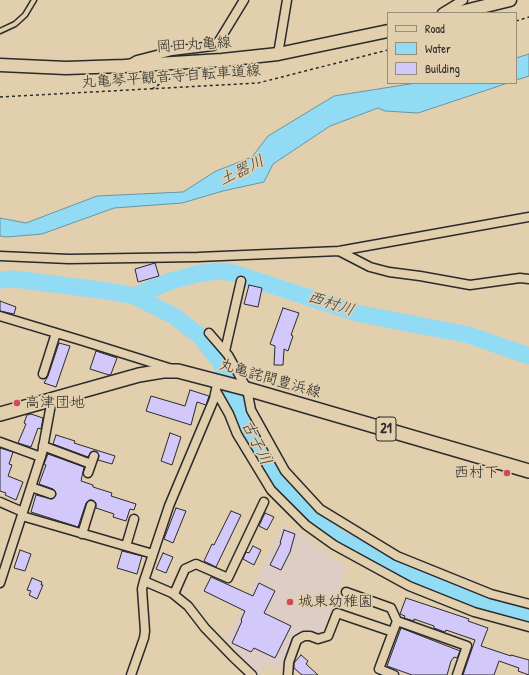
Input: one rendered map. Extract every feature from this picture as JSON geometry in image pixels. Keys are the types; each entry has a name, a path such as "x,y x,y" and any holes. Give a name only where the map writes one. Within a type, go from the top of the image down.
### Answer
{"main road":[{"path":"461,12 510,0"},
{"name":"岡田丸亀線","path":"0,64 66,68 128,66 278,54 387,31"},
{"name":"丸亀詫間豊浜線","path":"0,414 140,375 163,371 178,371 217,386 245,388 529,471"}],"street":[{"path":"128,66 137,60 172,51 213,46 219,41 244,0"},
{"path":"278,54 287,0"},
{"path":"444,12 463,0"},
{"path":"0,256 78,259 339,251 529,217"},
{"path":"339,251 370,267 389,272 420,276 470,286 520,278 529,279"},
{"path":"225,351 241,281"},
{"path":"0,316 178,371"},
{"path":"43,374 56,333"},
{"path":"209,333 225,351 245,388 252,410 285,471 320,508 397,556 491,594 529,604"},
{"path":"131,675 145,631 142,589 144,581 169,506 214,399 217,386"},
{"path":"217,386 230,414 237,434 271,490 306,525 334,545 408,586 474,612 529,627"},
{"path":"0,583 4,560 22,514 41,457 52,399"},
{"path":"0,442 41,457"},
{"path":"43,446 91,464"},
{"path":"88,473 94,456"},
{"path":"31,487 51,494"},
{"path":"0,502 22,514 82,534 153,554"},
{"path":"174,594 185,569 196,564 228,578 264,502"},
{"path":"82,534 91,505"},
{"path":"126,546 134,519"},
{"path":"144,581 174,594 188,606 205,628 252,675"},
{"path":"346,592 366,604 391,608 397,621 379,669 394,675"},
{"path":"288,675 289,662 297,640 304,636 310,636 318,639 328,636 337,613 393,632"},
{"path":"397,621 467,646 457,675"}],"lane":[{"path":"0,31 15,24 25,14 34,0"}],"path":[{"path":"517,21 529,18"},
{"name":"丸亀琴平観音寺自転車道線","path":"0,97 258,83 387,50"},
{"path":"151,90 166,80 195,73"}],"shaded area":[{"name":"城東幼稚園","path":"282,526 299,531 318,548 346,566 339,591 323,630 319,635 307,632 292,644 283,668 276,670 266,663 258,675 231,650 226,638"}],"water":[{"path":"529,54 529,76 517,80 517,58"},
{"name":"土器川","path":"410,84 505,84 418,113 385,111 378,108 330,126 273,164 264,182 223,191 182,203 114,208 42,234 7,237 0,236 0,218 26,223 97,196 183,192 216,171 252,157 268,136 334,96"}],"building":[{"path":"155,263 159,276 138,282 135,269"},
{"path":"249,285 262,288 258,307 244,304"},
{"path":"0,301 16,307 14,314 0,311"},
{"path":"283,308 299,313 291,335 293,336 288,351 284,349 283,365 274,365 275,346 270,344"},
{"path":"59,343 70,346 56,387 44,383 48,376"},
{"path":"96,351 117,358 111,374 109,375 90,369"},
{"path":"190,390 209,396 206,405 197,402 191,425 146,411 151,396 185,406"},
{"path":"31,414 43,418 41,429 38,428 31,447 18,443 26,424 24,423 27,415"},
{"path":"170,433 181,437 172,465 161,461"},
{"path":"56,435 75,441 74,443 115,456 112,464 98,460 99,455 95,451 91,452 88,457 53,444"},
{"path":"0,448 13,452 9,464 12,465 8,476 23,482 16,500 0,491"},
{"path":"48,454 84,467 81,481 93,485 93,487 112,493 111,496 136,504 134,510 130,509 126,521 113,517 114,514 96,508 96,503 92,500 89,500 86,503 78,527 31,512 36,495 52,499 56,495 53,489 39,484 46,465 44,464"},
{"path":"176,508 186,511 173,543 164,539"},
{"path":"231,511 241,515 216,567 204,561"},
{"path":"265,513 274,517 267,530 259,526"},
{"path":"284,530 295,534 290,552 281,570 270,565 281,543"},
{"path":"253,546 261,550 254,565 243,559 246,552 249,553"},
{"path":"20,550 31,554 25,571 14,568"},
{"path":"122,551 142,556 137,574 117,568"},
{"path":"163,553 173,557 166,573 156,569"},
{"path":"211,577 253,596 259,583 275,591 264,613 291,626 275,658 254,648 251,652 232,643 245,611 204,591"},
{"path":"32,578 42,582 41,585 43,585 37,599 29,595 31,591 27,590"},
{"path":"406,598 469,619 468,621 488,628 481,646 529,660 529,675 518,671 519,668 499,661 494,675 463,675 475,640 446,630 445,632 434,628 434,626 414,619 414,621 404,618 405,616 400,614"},
{"path":"401,628 460,651 457,658 454,657 451,661 447,675 412,675 387,666"},
{"path":"301,655 308,661 306,664 318,675 302,675 294,668 294,663"}],"waterway":[{"name":"西村川","path":"134,296 171,281 197,274 217,271 234,273 356,313 469,335 529,356"},
{"name":"古子川","path":"0,280 14,279 108,291 134,296 174,316 200,336 221,363 255,449 275,479 306,511 339,539 454,594 529,615"}],"place":[{"name":"高津団地","path":"17,403"},
{"name":"西村下","path":"507,473"},
{"name":"城東幼稚園","path":"290,602"}]}
